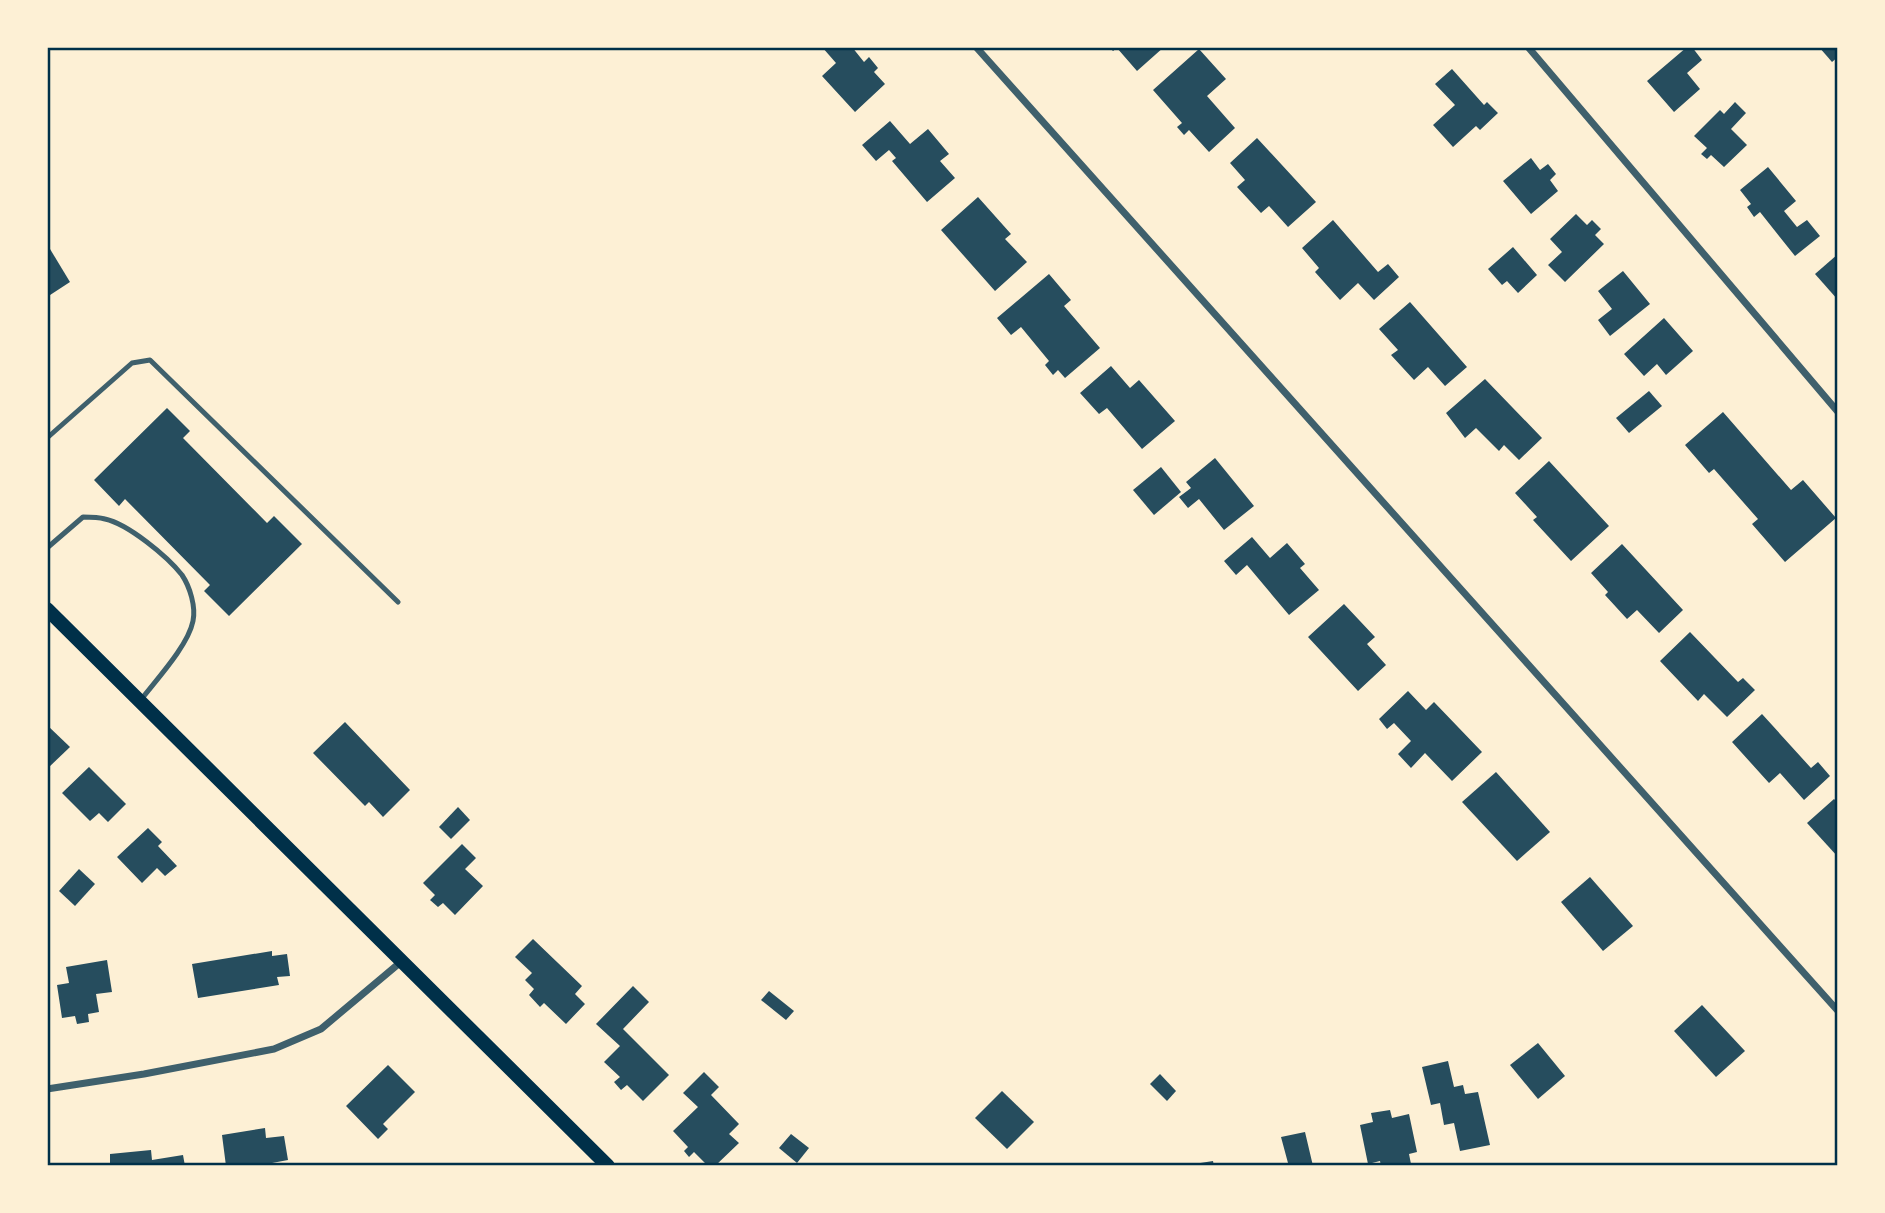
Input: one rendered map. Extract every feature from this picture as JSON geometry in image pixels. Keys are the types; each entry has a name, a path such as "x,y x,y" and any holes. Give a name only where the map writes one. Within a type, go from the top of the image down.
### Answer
{"main road":[{"path":"47,609 608,1166"}],"street":[{"path":"976,47 1838,1011"},
{"path":"1528,47 1838,412"},
{"path":"47,1089 274,1049 321,1030 402,960"}],"lane":[{"path":"47,438 132,363 150,360 398,602"},
{"path":"47,548 83,517 105,519 130,530 157,551 182,576 192,598 194,620 187,640 140,701"}],"building":[{"path":"822,47 852,47 864,62 869,57 878,68 874,72 885,84 855,112 822,76 836,63"},
{"path":"1109,47 1164,47 1137,71 1117,48 1113,51"},
{"path":"1687,47 1692,47 1702,60 1687,73 1700,89 1674,112 1647,81"},
{"path":"1819,47 1838,47 1838,57 1832,62"},
{"path":"1199,49 1226,79 1207,96 1235,128 1209,152 1189,130 1184,135 1177,127 1182,123 1153,90"},
{"path":"1452,69 1484,105 1487,102 1498,113 1480,130 1476,126 1453,147 1433,125 1455,105 1435,84"},
{"path":"1735,102 1746,113 1731,129 1747,145 1724,167 1711,155 1707,159 1701,154 1707,148 1694,136 1720,110 1724,114"},
{"path":"890,121 910,144 928,129 949,154 940,161 955,178 927,202 892,161 896,158 889,150 876,161 862,145"},
{"path":"1257,138 1316,202 1288,227 1269,206 1261,213 1237,187 1245,180 1230,163"},
{"path":"1531,158 1540,170 1548,164 1556,174 1550,180 1558,191 1531,214 1503,181"},
{"path":"1768,167 1796,201 1784,211 1797,227 1807,220 1820,236 1795,256 1760,212 1754,217 1747,207 1751,204 1740,190"},
{"path":"978,197 1011,234 1005,239 1027,262 995,291 941,230"},
{"path":"1576,214 1587,225 1592,220 1601,229 1595,235 1604,244 1565,282 1548,265 1562,252 1550,239"},
{"path":"1333,220 1378,272 1388,264 1399,277 1374,300 1358,283 1340,300 1315,272 1319,268 1302,248"},
{"path":"47,244 70,282 47,297"},
{"path":"1513,247 1537,275 1518,293 1507,281 1502,285 1488,269"},
{"path":"1838,254 1838,300 1815,274"},
{"path":"1623,271 1650,304 1610,336 1598,320 1612,309 1598,291"},
{"path":"1049,274 1071,300 1064,306 1100,348 1065,378 1058,370 1053,375 1045,365 1049,361 1021,327 1011,335 997,318"},
{"path":"1410,302 1467,367 1445,386 1428,367 1414,380 1391,355 1398,350 1379,329"},
{"path":"1664,318 1693,351 1666,375 1657,364 1644,376 1624,354"},
{"path":"1111,366 1130,388 1139,380 1175,421 1142,449 1107,408 1099,414 1080,393"},
{"path":"1485,379 1542,438 1519,460 1504,445 1499,451 1476,428 1465,438 1446,413"},
{"path":"1649,391 1662,406 1629,433 1616,418"},
{"path":"167,408 190,431 183,438 267,523 274,516 302,544 229,616 204,591 210,585 125,499 119,506 94,480"},
{"path":"1723,412 1791,490 1803,480 1836,518 1785,562 1752,524 1758,519 1714,469 1709,473 1685,445"},
{"path":"1215,458 1254,506 1224,530 1199,499 1188,508 1179,497 1191,488 1186,482"},
{"path":"1549,461 1609,526 1571,561 1533,520 1537,517 1515,493"},
{"path":"1161,467 1181,492 1154,515 1133,490"},
{"path":"1252,537 1270,558 1287,543 1305,564 1300,568 1319,590 1289,615 1247,565 1236,575 1224,561"},
{"path":"1622,544 1683,610 1659,633 1637,610 1627,619 1605,595 1608,592 1591,573"},
{"path":"1344,604 1375,637 1367,644 1386,665 1358,691 1308,637"},
{"path":"1690,632 1738,682 1743,678 1755,690 1727,717 1704,694 1698,701 1660,661"},
{"path":"1408,691 1426,710 1434,702 1482,752 1452,781 1425,753 1411,768 1398,754 1411,741 1394,723 1387,729 1379,719"},
{"path":"1762,714 1811,768 1818,762 1830,776 1804,800 1780,773 1769,783 1732,742"},
{"path":"345,722 410,790 383,817 369,802 365,806 313,753"},
{"path":"47,725 70,747 47,769"},
{"path":"89,767 126,804 108,822 99,813 90,821 62,793"},
{"path":"1496,772 1550,832 1517,861 1462,802"},
{"path":"1834,799 1838,803 1838,857 1807,823"},
{"path":"458,807 470,820 451,839 439,827"},
{"path":"148,828 162,842 158,846 177,866 165,876 157,868 142,883 117,857"},
{"path":"462,844 476,858 465,869 483,886 455,915 443,903 438,907 430,900 435,895 423,883"},
{"path":"79,869 95,884 75,906 59,891"},
{"path":"1590,877 1633,926 1603,951 1561,902"},
{"path":"533,939 582,986 575,994 585,1004 566,1024 544,1003 540,1007 529,995 534,989 525,980 532,973 515,957"},
{"path":"272,951 272,956 287,954 290,976 277,977 279,985 198,998 192,964"},
{"path":"107,960 112,992 96,994 99,1012 88,1014 89,1022 77,1024 75,1016 62,1018 57,985 69,983 66,967"},
{"path":"633,986 649,1002 623,1029 669,1075 643,1101 627,1085 621,1090 614,1082 620,1077 604,1062 620,1046 596,1024"},
{"path":"769,991 794,1011 786,1020 761,1000"},
{"path":"1702,1005 1745,1051 1716,1077 1674,1031"},
{"path":"1538,1043 1565,1076 1538,1099 1510,1065"},
{"path":"1448,1061 1454,1087 1463,1085 1465,1094 1478,1092 1490,1145 1460,1151 1454,1123 1444,1125 1440,1103 1431,1105 1422,1067"},
{"path":"388,1065 415,1092 383,1124 388,1129 378,1139 346,1106"},
{"path":"704,1072 719,1087 711,1095 739,1124 729,1134 739,1143 715,1166 708,1166 694,1152 689,1157 684,1151 688,1147 673,1131 698,1107 683,1093"},
{"path":"1160,1074 1176,1091 1167,1101 1150,1084"},
{"path":"1002,1091 1034,1122 1007,1149 975,1118"},
{"path":"1390,1110 1392,1118 1409,1114 1417,1152 1409,1154 1411,1164 1381,1166 1380,1161 1368,1164 1360,1125 1373,1122 1371,1113"},
{"path":"265,1128 266,1138 284,1136 288,1160 272,1163 273,1166 226,1166 222,1135"},
{"path":"1305,1132 1313,1166 1281,1166 1288,1163 1281,1137"},
{"path":"791,1134 809,1148 797,1163 779,1148"},
{"path":"151,1150 152,1160 183,1155 185,1166 99,1166 110,1163 110,1154"},
{"path":"1213,1161 1214,1166 1194,1166 1194,1164"}]}
